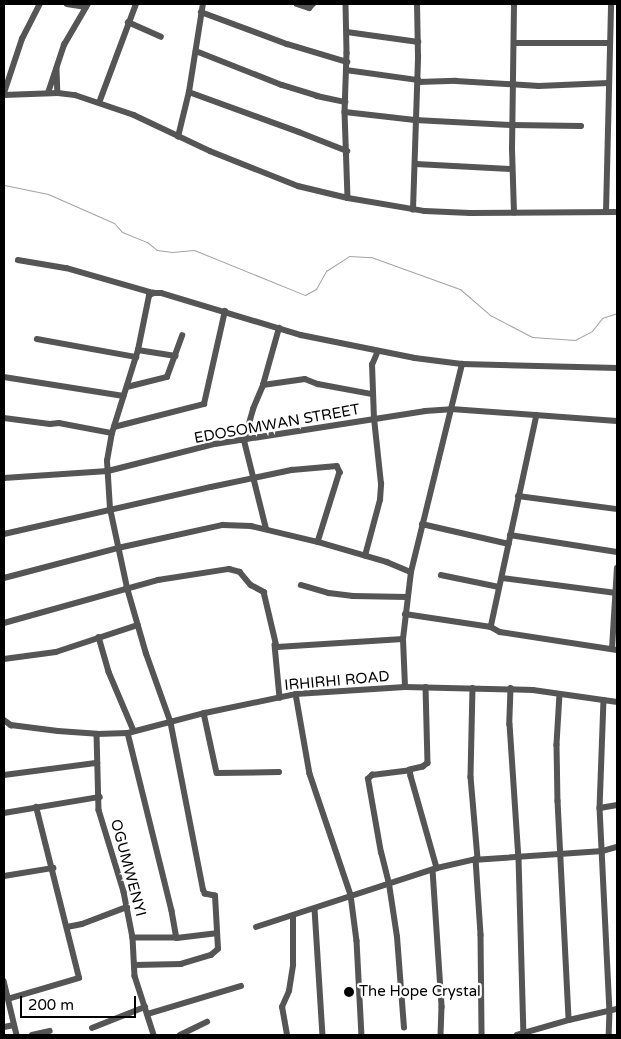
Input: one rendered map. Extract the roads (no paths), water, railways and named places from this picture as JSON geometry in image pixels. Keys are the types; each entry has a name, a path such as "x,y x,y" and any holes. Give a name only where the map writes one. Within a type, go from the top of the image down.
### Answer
{"street":[{"path":"40,4 22,39 4,94 58,93 99,103 134,115 178,137 298,186 348,198 413,210 470,214 617,212"},
{"path":"48,93 64,45 87,6 67,4"},
{"path":"99,103 136,4"},
{"path":"178,137 190,92 203,4"},
{"path":"297,4 309,8 313,4"},
{"path":"346,4 347,62 345,112 348,198"},
{"path":"413,210 418,81 417,4"},
{"path":"514,4 512,125 514,213"},
{"path":"606,212 611,4"},
{"path":"201,12 286,44 347,62"},
{"path":"128,22 161,37"},
{"path":"347,32 418,42"},
{"path":"514,43 609,42"},
{"path":"196,50 282,85 317,96 345,102"},
{"path":"57,67 58,93"},
{"path":"346,70 418,81 456,81 539,86 617,78"},
{"path":"190,92 347,151"},
{"path":"345,112 415,120 512,125 582,126"},
{"path":"416,164 512,169"},
{"path":"18,260 66,268 154,293 161,293 279,328 378,351 462,364 617,368"},
{"path":"135,965 174,965 210,955 218,950 215,896 205,894 203,890 170,721 127,588 110,509 108,471 113,430 138,350 149,296 154,293"},
{"path":"4,418 113,430 204,404 225,312"},
{"path":"266,529 244,441 253,409 264,385 279,328"},
{"path":"127,387 167,377 182,336"},
{"path":"37,339 136,357"},
{"path":"138,350 176,356"},
{"path":"365,556 380,500 381,484 372,394 372,364 378,351"},
{"path":"405,687 403,639 411,572 462,364"},
{"path":"4,377 124,396"},
{"path":"264,385 305,379 318,384 372,394"},
{"name":"EDOSOMWAN STREET","path":"4,478 108,471 215,444 244,441 374,419 452,409 617,421"},
{"path":"491,627 537,415"},
{"path":"4,534 254,478 318,466 337,466 340,472 318,542"},
{"path":"518,496 617,509"},
{"path":"4,578 118,548 224,524 266,529 318,542 411,572"},
{"path":"422,524 509,544"},
{"path":"510,535 617,552"},
{"path":"405,614 491,627 500,632 615,649 617,568"},
{"path":"4,623 158,580 235,570 251,585 264,592 275,645 280,698"},
{"path":"442,576 499,588"},
{"path":"502,578 616,593"},
{"path":"301,585 329,593 353,596 407,597"},
{"path":"4,658 56,652 138,625"},
{"path":"99,637 109,672 131,732 177,938"},
{"path":"275,645 280,648 403,639"},
{"name":"IRHIRHI ROAD","path":"4,720 12,725 97,734 131,732 204,713 296,694 405,687 511,688 617,702"},
{"path":"404,1028 397,937 389,884 381,853 368,779 372,775 410,770 423,767 428,763 426,687"},
{"path":"473,688 471,777 481,935 482,1035"},
{"path":"511,688 510,724 519,858 524,1033"},
{"path":"296,694 310,774 351,896 357,941 362,1035"},
{"path":"560,694 557,745 569,1020"},
{"path":"604,700 600,808 610,1011 609,1035"},
{"path":"204,713 217,773 279,772"},
{"name":"OGUMWENYI","path":"97,734 99,810 127,907 133,938 135,976 154,1035"},
{"path":"4,775 97,764"},
{"path":"410,770 435,869 442,1007 441,1035"},
{"path":"4,813 100,797"},
{"path":"600,808 617,804"},
{"path":"8,999 79,978 53,868 36,807"},
{"path":"256,927 435,869 477,859 519,858 603,851 617,848"},
{"path":"4,876 53,868"},
{"path":"67,927 127,907"},
{"path":"315,909 323,1035"},
{"path":"284,1034 282,1007 289,991 293,965 293,916"},
{"path":"133,938 177,938 216,933"},
{"path":"4,981 17,1035"},
{"path":"148,1014 241,986"},
{"path":"92,1028 145,1007"},
{"path":"517,1035 532,1033 569,1020 617,1009"},
{"path":"180,1035 207,1022"},
{"path":"4,1027 14,1025"},
{"path":"32,1035 50,1030"}],"waterway":[{"path":"4,185 48,194 114,223 122,232 147,242 157,250 172,252 194,250 305,295 316,289 326,271 349,256 371,257 460,289 490,315 532,337 575,340 592,331 602,318 617,313"}],"place":[{"name":"The Hope Crystal","path":"349,992"}]}
